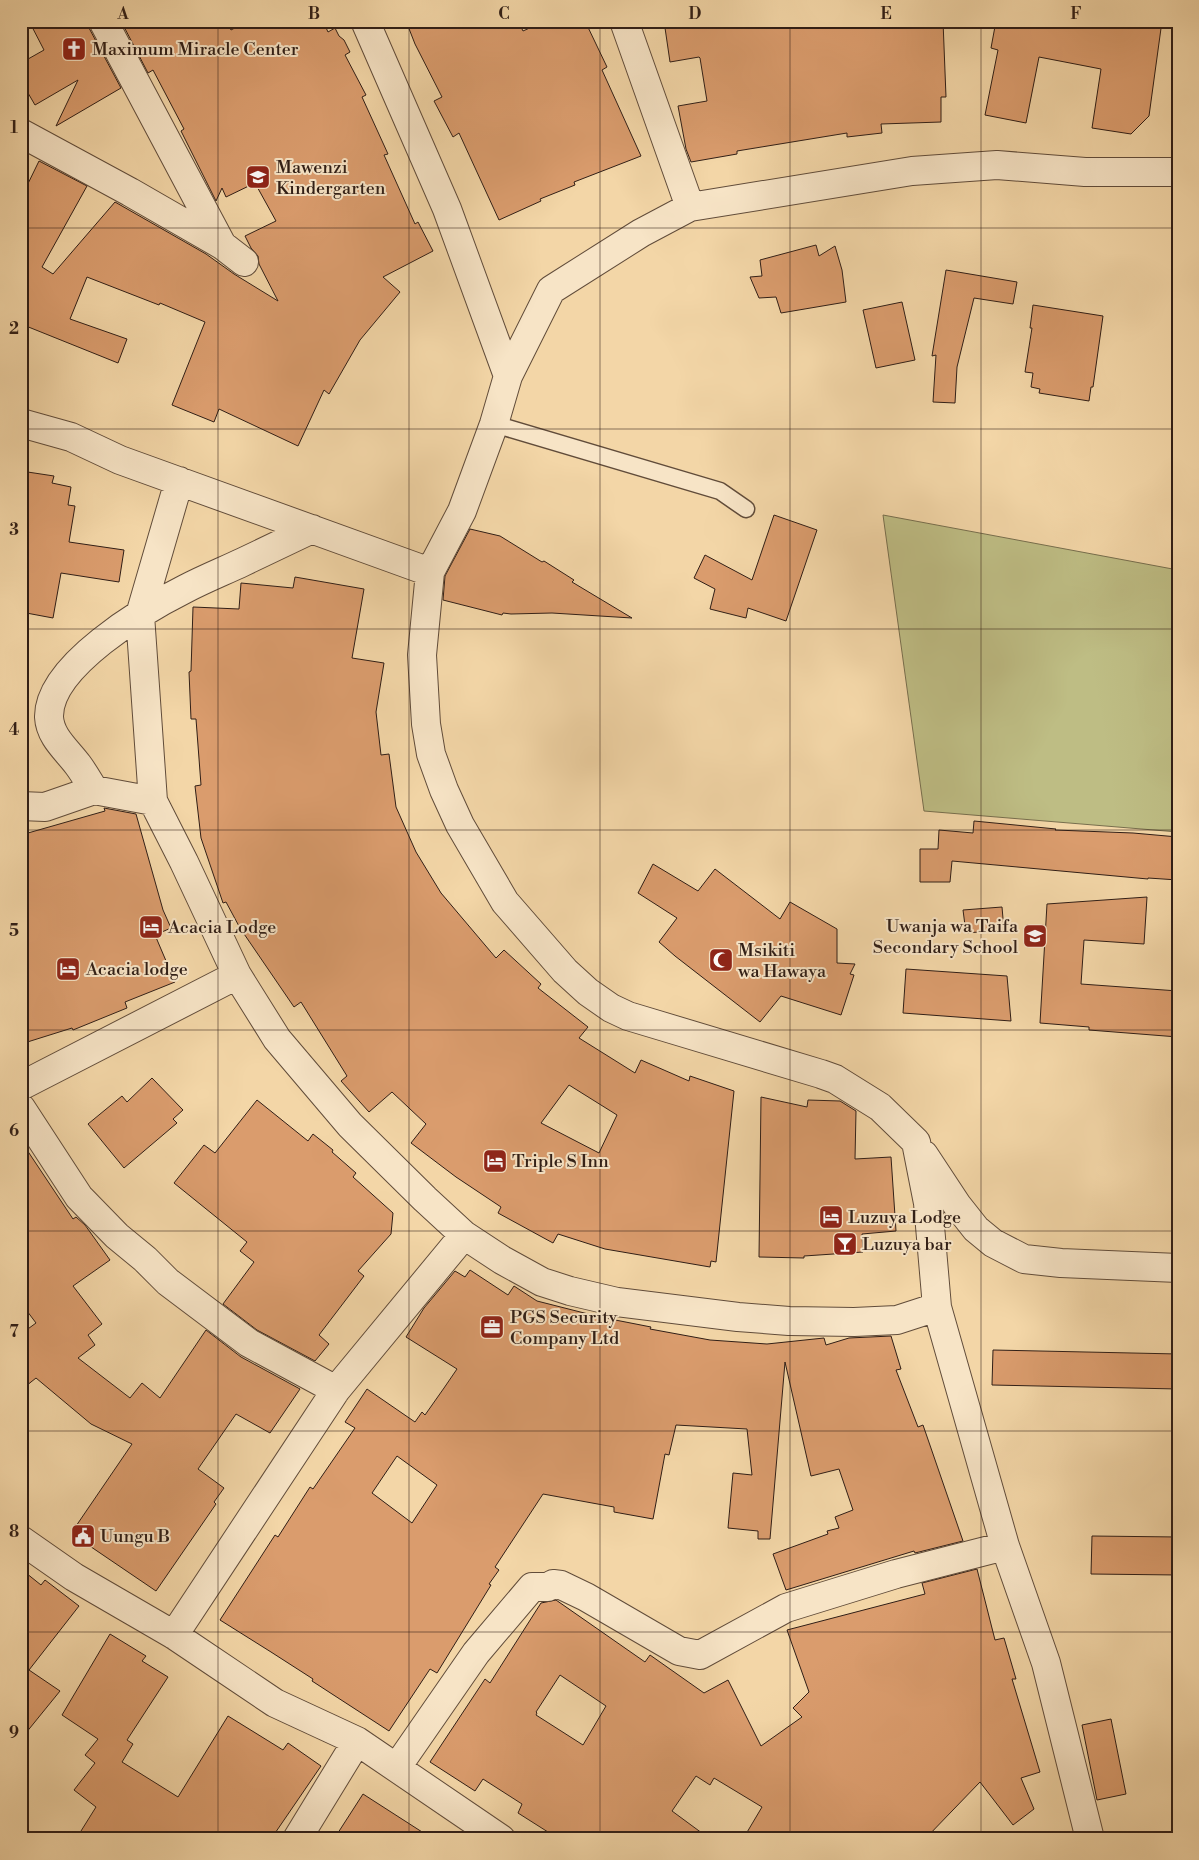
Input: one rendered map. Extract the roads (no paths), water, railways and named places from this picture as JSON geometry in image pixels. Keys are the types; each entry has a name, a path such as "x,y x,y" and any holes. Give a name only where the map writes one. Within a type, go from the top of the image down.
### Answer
{"street":[{"path":"103,21 222,245"},
{"path":"365,21 447,209 508,376"},
{"path":"624,21 690,207"},
{"path":"21,133 130,192 222,245 244,262"},
{"path":"1177,168 1085,172 997,165 912,171 690,207 641,233 551,290 508,376 494,424 462,511 430,572 422,655 426,724 431,754 444,790 460,825 505,902 565,971 588,992 611,1008 628,1016 835,1079 880,1107 916,1142 957,1205 976,1229 993,1243 1024,1259 1062,1263 1178,1268"},
{"path":"21,423 70,437 120,460 430,572"},
{"path":"179,481 140,615 153,801 237,975 277,1039 350,1125 424,1200 464,1235 502,1260 542,1282 570,1292 617,1302 738,1317 854,1322 897,1320 937,1307"},
{"path":"94,790 78,765 55,736 49,716 60,684 85,655 115,631 140,615 184,589 312,529"},
{"path":"21,806 45,808 94,790 153,801"},
{"path":"21,1086 237,975"},
{"path":"21,1108 79,1197 117,1236 145,1259 168,1282 249,1343 336,1390"},
{"path":"916,1142 928,1203 937,1307 1005,1546 1046,1663 1090,1839"},
{"path":"174,1635 336,1390 464,1235"},
{"path":"21,1540 74,1577 174,1635 275,1703 357,1741 501,1839"},
{"path":"397,1767 476,1653 532,1587 548,1587 553,1584 561,1585 586,1597 679,1651 700,1655 786,1608 896,1574 1005,1546"},
{"path":"297,1839 357,1741"}],"lane":[{"path":"494,424 720,491 746,509"}],"place":[{"name":"Maximum Miracle Center","path":"74,49"},
{"name":"Mawenzi Kindergarten","path":"258,177"},
{"name":"Acacia Lodge","path":"151,927"},
{"name":"Uwanja wa Taifa Secondary School","path":"1035,936"},
{"name":"Msikiti wa Hawaya","path":"721,960"},
{"name":"Acacia lodge","path":"68,969"},
{"name":"Triple S Inn","path":"495,1161"},
{"name":"Luzuya Lodge","path":"831,1217"},
{"name":"Luzuya bar","path":"845,1244"},
{"name":"PGS Security Company Ltd","path":"492,1327"},
{"name":"Uungu B","path":"83,1536"}]}
